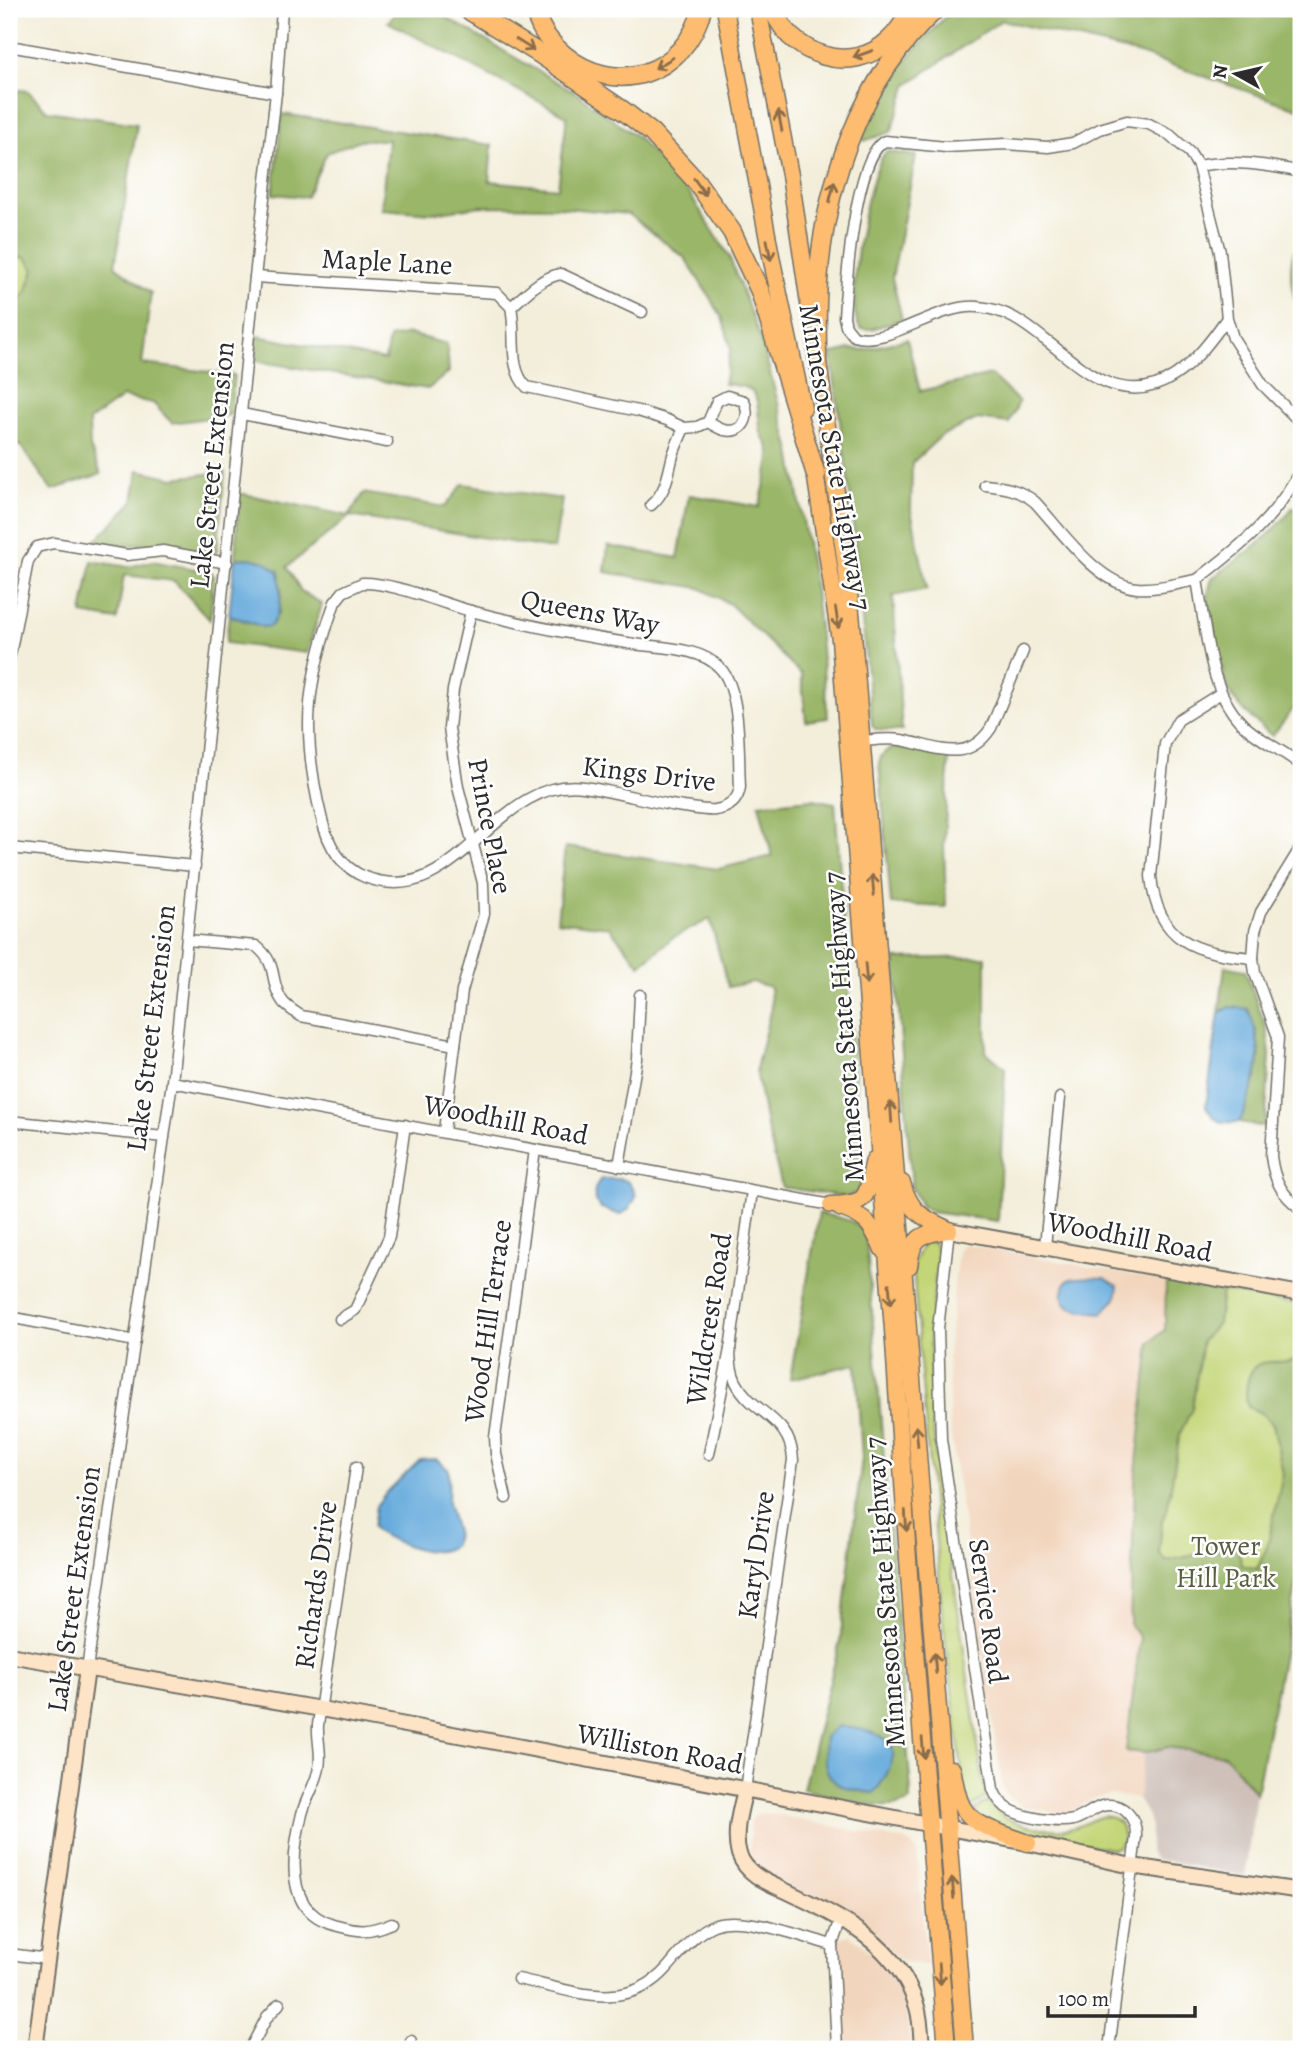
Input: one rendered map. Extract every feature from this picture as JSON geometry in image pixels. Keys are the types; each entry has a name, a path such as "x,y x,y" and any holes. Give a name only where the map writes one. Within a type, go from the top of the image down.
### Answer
{"highway":[{"path":"467,9 540,54 625,112 652,133 696,181 732,232 760,291 816,475"},
{"path":"536,9 548,39 576,64 598,74 621,76 645,73 671,59 694,32 702,9"},
{"path":"772,9 788,34 801,45 814,53 847,60 863,57 881,47 898,33 910,9"},
{"path":"817,357 818,282 827,212 837,171 876,84 900,48 936,9"}],"main road":[{"name":"Minnesota State Highway 7","path":"725,9 772,261 816,475 840,640 887,1155 906,1304 965,2049"},
{"name":"Minnesota State Highway 7","path":"758,9 790,175 847,573 862,741 887,1155 886,1256 947,2049"},
{"path":"831,1205 851,1204 864,1198 870,1187 875,1155 887,1155 914,1210 927,1220 949,1230"},
{"path":"831,1205 856,1213 866,1220 886,1256"},
{"path":"906,1304 911,1249 916,1241 928,1233 949,1230"},
{"name":"Woodhill Road","path":"949,1230 1301,1294"},
{"name":"Williston Road","path":"9,1655 321,1709 1028,1843 1132,1866 1301,1891"},
{"name":"Lake Street Extension","path":"35,2049 87,1669"},
{"path":"939,1710 958,1794 967,1814 977,1822 1028,1843"},
{"path":"745,1790 737,1840 739,1855 747,1868 759,1879 841,1919 874,1942 900,1971 917,2006 922,2049"}],"street":[{"name":"Lake Street Extension","path":"87,1669 172,1082 254,276 276,93 282,9"},
{"path":"9,46 276,93"},
{"path":"1227,318 1185,370 1162,383 1141,387 1120,386 1100,379 1027,325 993,308 955,308 886,334 869,338 854,336 846,326 845,317 850,236 872,156 879,144 885,141 946,147 1006,144 1048,147 1073,143 1117,122 1137,121 1160,128 1190,153 1198,166 1220,252 1227,318 1233,338 1254,373 1279,403 1301,423"},
{"path":"1198,166 1221,162 1301,172"},
{"path":"642,312 572,277 561,274 550,276 511,307 516,370 520,381 527,387 638,411 684,428 697,428 708,422"},
{"name":"Maple Lane","path":"254,276 486,290 497,293 511,307"},
{"path":"242,414 387,442"},
{"path":"651,505 666,486 674,451 684,428"},
{"path":"985,485 1006,487 1027,495 1097,570 1122,585 1138,588 1197,580 1261,527 1278,508 1301,468"},
{"path":"9,660 28,561 37,547 54,543 127,555 163,551 227,562"},
{"path":"1197,580 1221,693 1233,715 1301,765"},
{"name":"Queens Way","path":"331,613 343,592 362,583 372,583 471,611 620,642 693,653 715,663 730,683 734,698 740,787 737,799"},
{"name":"Prince Place","path":"444,1131 464,980 484,914 483,883 453,764 449,728 453,690 471,611"},
{"name":"Kings Drive","path":"331,613 312,681 307,737 315,791 330,845 350,869 364,877 379,882 406,884 431,876 463,853 483,832 527,801 554,788 584,787 709,810 725,807 737,799"},
{"path":"862,741 899,740 948,751 973,746 986,736 991,728 1023,651"},
{"path":"1221,693 1178,720 1165,744 1151,876 1152,890 1157,906 1179,938 1206,952 1253,958"},
{"path":"1301,847 1261,912 1255,931 1253,958 1259,984 1278,1037 1271,1156 1273,1172 1278,1187 1301,1209"},
{"path":"9,848 195,866"},
{"path":"187,940 256,946 271,962 277,990 283,1001 301,1016 455,1045"},
{"path":"619,1166 637,1059 639,995"},
{"name":"Woodhill Road","path":"172,1082 831,1205"},
{"path":"1045,1246 1060,1098"},
{"path":"9,1121 164,1138"},
{"path":"340,1319 355,1310 390,1237 405,1125"},
{"name":"Wood Hill Terrace","path":"506,1497 495,1437 535,1150"},
{"name":"Wildcrest Road","path":"709,1454 730,1349 752,1191"},
{"name":"Service Road","path":"949,1230 938,1329 941,1439 993,1789 998,1800 1014,1813 1061,1822 1070,1821 1104,1805 1126,1811 1133,1816 1137,1829 1109,2049"},
{"path":"9,1317 135,1341"},
{"name":"Karyl Drive","path":"730,1349 734,1379 752,1404 779,1423 793,1446 745,1790"},
{"name":"Richards Drive","path":"356,1467 318,1725 321,1754 318,1771 302,1813 293,1877 304,1905 327,1923 370,1931 392,1923"},
{"path":"837,2049 831,1945 841,1919"},
{"path":"518,1979 600,1996 633,1993 660,1976 703,1931 717,1924 733,1922 748,1923 831,1945"},
{"path":"9,1954 48,1959"},
{"path":"250,2049 267,2017 279,2004"}],"shaded area":[{"path":"964,1244 1166,1281 1165,1330 1150,1342 1135,1482 1130,1625 1140,1638 1126,1750 1144,1753 1138,1798 1110,1795 1095,1798 1065,1814 1021,1806 1008,1797 1002,1785 950,1428 948,1357 955,1275 959,1248"},
{"path":"1167,1747 1225,1755 1256,1793 1245,1876 1155,1859 1149,1852 1151,1827 1138,1798 1144,1753"},
{"path":"765,1813 906,1841 913,1846 917,1852 927,1965 902,1962 869,1932 754,1867 749,1857 751,1820 756,1814"},
{"path":"849,1935 873,1954 900,1985 908,2019 911,2049 840,2049 836,1946 838,1939"}],"green space":[{"path":"399,9 442,15 576,93 637,137 687,190 729,256 762,343 791,451 815,590 828,718 806,721 801,674 730,604 700,588 605,572 608,546 678,558 689,495 759,507 770,452 760,430 757,400 751,390 745,387 724,384 731,348 722,317 685,258 628,214 558,207 481,206 432,213 381,209 388,140 360,140 327,153 306,197 273,194 282,114 492,145 489,181 558,188 567,116 388,22"},
{"path":"957,9 1301,9 1301,110 1140,54 1002,20 908,84 891,132 864,141 862,133 895,72 943,19"},
{"path":"9,89 28,91 47,111 137,124 115,266 151,293 142,364 234,375 230,415 172,423 153,403 123,397 89,421 90,447 101,474 52,490 20,445 9,449 9,309 26,292 34,270 26,258 9,254"},
{"path":"887,151 916,156 892,278 902,319 872,329 861,329 856,317 854,296 859,240 872,184 879,163"},
{"path":"1301,239 1301,311 1295,300 1291,276 1294,253"},
{"path":"9,254 26,258 34,270 26,292 9,309"},
{"path":"409,334 447,344 449,372 428,389 255,361 257,336 385,360 389,338"},
{"path":"907,339 920,391 991,375 1019,402 1009,423 977,419 941,436 912,463 911,510 927,589 893,596 902,731 876,730 872,725 851,503 831,354 850,349 863,350"},
{"path":"138,470 174,478 225,472 217,551 211,554 157,543 123,546 95,541 133,502"},
{"path":"463,484 562,499 554,549 350,516 287,567 301,591 322,604 307,653 226,643 229,615 263,627 279,613 281,592 279,572 249,558 235,559 239,493 349,516 364,493 445,507"},
{"path":"1293,507 1301,512 1301,699 1272,736 1231,696 1224,678 1207,597 1212,578 1266,537"},
{"path":"92,561 129,567 152,561 211,572 214,577 210,620 174,581 124,575 117,620 82,614"},
{"path":"899,747 949,757 944,845 946,907 891,904 879,762 886,751"},
{"path":"813,799 835,803 863,1179 858,1192 847,1197 782,1187 765,1120 756,1069 771,1008 770,987 752,982 728,987 710,919 672,938 640,965 609,927 557,921 565,847 718,869 772,856 759,804"},
{"path":"986,957 986,1052 1005,1068 998,1221 931,1212 921,1206 912,1188 895,959"},
{"path":"1225,966 1245,970 1267,1030 1270,1055 1265,1127 1240,1122 1257,1075 1260,1057 1256,1030 1224,1009 1219,1013"},
{"path":"819,1213 853,1222 866,1237 911,1792 910,1801 899,1805 872,1805 803,1789 840,1641 862,1458 856,1364 790,1379"},
{"path":"923,1243 934,1243 938,1255 930,1330 931,1413 987,1797 971,1807 965,1795 943,1620 921,1373 913,1264"},
{"name":"Tower Hill Park","path":"1166,1281 1222,1291 1218,1323 1202,1341 1192,1409 1180,1433 1168,1505 1162,1522 1159,1553 1166,1561 1237,1546 1242,1565 1257,1569 1267,1547 1283,1474 1273,1424 1261,1413 1248,1407 1247,1384 1250,1373 1261,1363 1284,1362 1301,1357 1301,1562 1256,1793 1225,1755 1167,1747 1144,1753 1126,1751 1140,1638 1130,1625 1135,1482 1150,1342 1165,1330"},
{"name":"Tower Hill Park","path":"1193,1286 1301,1305 1301,1562 1256,1793 1225,1755 1167,1747 1144,1753 1126,1751"},
{"path":"987,1802 1009,1820 1043,1828 1074,1828 1094,1819 1107,1817 1121,1824 1124,1838 1118,1847 1112,1849 1036,1835 984,1821 974,1810"}],"water":[{"path":"249,558 266,562 279,572 279,607 271,626 263,627 229,615 235,559"},
{"path":"1230,1007 1248,1009 1258,1041 1258,1067 1240,1122 1220,1121 1206,1106 1219,1013"},
{"path":"601,1179 624,1180 631,1185 636,1197 629,1209 620,1215 601,1208 595,1193"},
{"path":"1084,1277 1105,1278 1118,1286 1116,1299 1102,1313 1070,1307 1063,1299 1065,1284 1069,1280"},
{"path":"436,1459 449,1470 448,1503 456,1532 454,1545 444,1550 428,1550 396,1541 378,1532 373,1527 376,1506 385,1494 420,1460"},
{"path":"838,1726 876,1734 891,1745 893,1752 890,1768 873,1793 839,1785 828,1773 824,1752 825,1737"}]}
